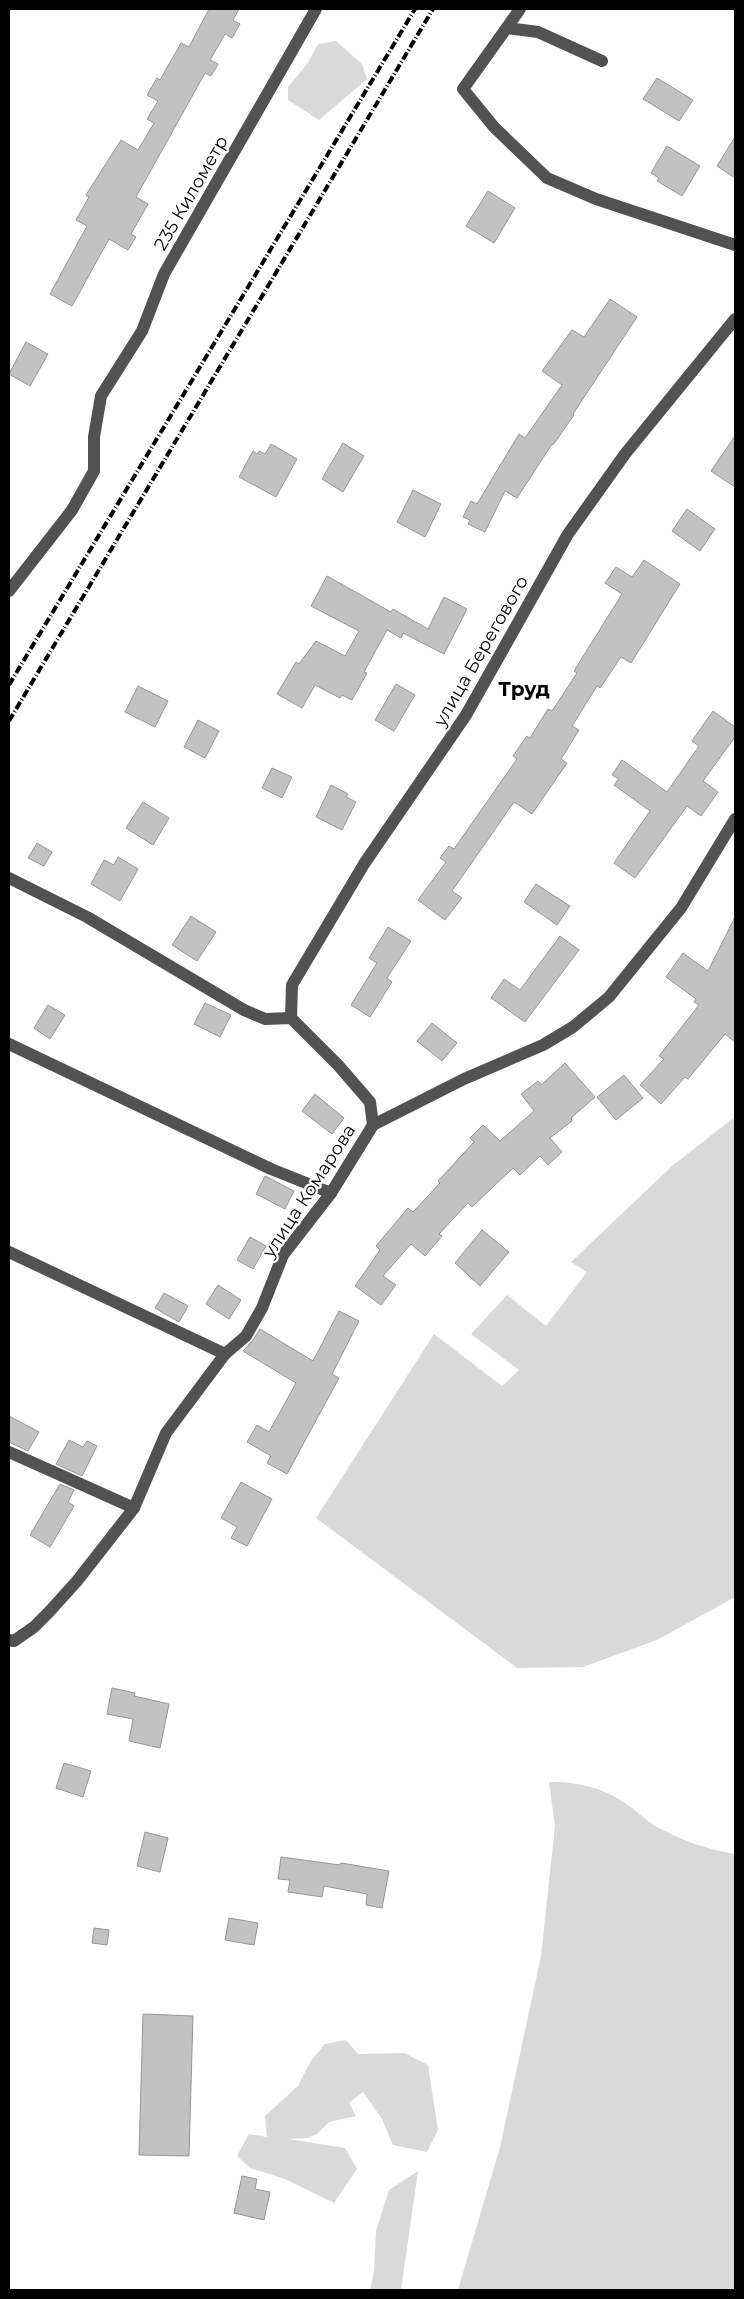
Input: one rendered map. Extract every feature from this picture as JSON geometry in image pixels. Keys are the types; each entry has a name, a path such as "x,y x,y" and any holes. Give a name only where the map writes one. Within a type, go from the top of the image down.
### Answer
{"street":[{"name":"235 Километр","path":"9,591 72,510 94,471 94,437 101,396 142,331 164,274 316,9"},
{"path":"520,9 463,88 494,127 547,178 596,198 735,245"},
{"path":"507,28 538,32 602,61"},
{"name":"улица Берегового","path":"290,1018 292,985 364,864 466,716 568,534 625,454 735,319"},
{"name":"улица Комарова","path":"9,1640 14,1641 34,1627 49,1612 77,1581 134,1508 166,1433 225,1354 246,1336 262,1308 283,1255 330,1193 373,1125 464,1079 543,1045 573,1027 609,997 681,908 735,819"},
{"path":"9,878 87,917 244,1010 265,1019 290,1018 338,1065 370,1102 373,1125"},
{"path":"9,1044 271,1169 330,1193"},
{"path":"9,1252 225,1354"},
{"path":"9,1452 134,1508"}],"shaded area":[{"path":"336,41 362,64 367,79 319,120 288,100 288,87 308,63 318,44"},
{"path":"735,1117 735,1597 657,1640 583,1667 517,1668 316,1518 434,1334 502,1386 519,1370 471,1334 507,1295 546,1326 587,1272 571,1262 673,1165"},
{"path":"549,1782 578,1784 605,1792 622,1801 654,1825 669,1833 705,1847 735,1854 735,2290 458,2290 500,2147 541,1956 555,1826"},
{"path":"346,2040 358,2054 404,2053 428,2065 438,2130 427,2152 393,2145 382,2119 363,2092 349,2103 356,2116 329,2122 317,2134 308,2138 288,2139 345,2148 357,2169 334,2203 285,2179 250,2168 237,2156 249,2134 267,2137 265,2116 298,2086 310,2062 325,2044"},
{"path":"418,2171 401,2290 370,2290 374,2272 376,2231 389,2190"}],"building":[{"path":"209,9 239,9 233,20 240,24 232,38 225,34 210,60 218,64 211,76 205,73 136,197 148,204 131,234 136,237 128,250 109,239 72,306 50,294 87,226 76,220 89,197 86,195 121,140 138,150 154,123 147,119 158,101 147,95 157,78 160,80 181,43 189,47"},
{"path":"657,78 693,100 679,121 643,99"},
{"path":"735,137 735,178 717,166"},
{"path":"667,146 700,166 682,196 657,181 659,178 651,173"},
{"path":"488,191 515,208 494,243 466,226"},
{"path":"610,299 637,317 574,415 552,444 517,498 505,491 485,532 468,524 470,520 463,517 471,501 477,504 519,434 525,438 562,385 542,371 572,330 584,337"},
{"path":"26,342 48,354 30,386 9,374"},
{"path":"735,436 735,487 711,471"},
{"path":"343,443 364,456 343,492 322,479"},
{"path":"271,444 297,459 276,497 239,477 253,451 257,454 259,451 265,454"},
{"path":"413,490 441,504 425,537 397,522"},
{"path":"687,509 715,529 700,551 672,531"},
{"path":"644,560 680,584 631,663 621,657 600,688 597,686 572,726 579,730 561,759 567,763 532,814 514,802 452,891 462,898 445,920 418,900 446,862 440,858 449,846 454,849 517,759 513,756 527,736 530,738 548,709 552,711 577,673 574,671 622,594 605,583 616,567 632,577"},
{"path":"327,576 391,612 393,609 428,629 444,597 467,609 444,654 403,633 401,638 387,630 364,672 367,673 352,700 342,695 340,698 315,685 302,708 277,694 296,662 299,664 316,641 345,656 359,631 311,606"},
{"path":"396,684 415,695 394,731 375,720"},
{"path":"138,686 168,701 155,727 125,712"},
{"path":"713,711 735,727 735,737 703,781 718,792 701,816 687,806 635,878 614,863 650,811 614,785 619,779 612,775 622,760 667,792 699,746 692,741"},
{"path":"198,720 219,731 205,758 184,747"},
{"path":"272,768 292,777 282,798 262,788"},
{"path":"331,785 348,794 346,797 356,802 342,830 316,817"},
{"path":"143,802 169,818 153,845 126,828"},
{"path":"37,843 52,852 44,866 28,858"},
{"path":"118,857 138,869 120,901 91,884 104,860 114,865"},
{"path":"536,884 570,906 557,925 524,902"},
{"path":"191,916 216,932 197,961 172,945"},
{"path":"735,917 735,1042 725,1034 688,1079 685,1077 661,1104 640,1085 664,1059 659,1056 699,1005 694,1002 696,999 666,977 683,953 708,971"},
{"path":"388,927 411,941 387,978 392,982 370,1017 351,1005 377,963 369,958"},
{"path":"560,936 579,950 525,1022 491,998 504,979 520,990"},
{"path":"205,1003 231,1015 220,1037 194,1024"},
{"path":"48,1005 65,1015 50,1039 34,1028"},
{"path":"432,1023 457,1043 442,1061 417,1041"},
{"path":"565,1063 595,1097 571,1118 572,1121 550,1138 562,1152 548,1165 540,1156 520,1175 513,1168 472,1207 468,1203 439,1234 442,1236 425,1256 411,1244 383,1276 396,1285 381,1305 355,1286 380,1250 376,1246 408,1208 413,1212 440,1183 438,1181 474,1142 470,1138 483,1125 500,1141 534,1111 521,1094 538,1081 541,1085"},
{"path":"624,1075 643,1098 616,1120 597,1097"},
{"path":"315,1094 344,1118 332,1134 302,1111"},
{"path":"265,1176 294,1191 285,1209 256,1194"},
{"path":"482,1230 509,1252 480,1286 455,1263"},
{"path":"250,1237 266,1246 253,1269 237,1260"},
{"path":"218,1285 241,1300 229,1319 206,1304"},
{"path":"164,1293 188,1306 179,1322 155,1308"},
{"path":"339,1311 359,1321 332,1374 339,1378 287,1474 267,1463 271,1456 247,1442 257,1425 269,1432 296,1383 243,1351 260,1329 313,1361"},
{"path":"9,1416 39,1432 28,1451 9,1442"},
{"path":"69,1440 83,1447 87,1441 97,1446 82,1476 56,1464"},
{"path":"241,1482 272,1499 247,1546 231,1538 237,1527 221,1518"},
{"path":"60,1484 74,1490 68,1502 74,1506 50,1547 30,1535"},
{"path":"112,1688 135,1693 134,1696 169,1704 160,1748 129,1741 133,1719 107,1714"},
{"path":"64,1763 91,1771 83,1797 56,1788"},
{"path":"145,1832 168,1838 160,1872 137,1866"},
{"path":"281,1857 340,1865 341,1863 389,1871 382,1908 366,1905 367,1894 324,1886 322,1897 288,1892 290,1880 278,1879"},
{"path":"229,1918 258,1923 254,1945 225,1940"},
{"path":"94,1928 109,1930 107,1945 92,1943"},
{"path":"143,2014 193,2016 189,2156 139,2155"},
{"path":"242,2176 257,2179 255,2189 270,2192 264,2220 234,2213"}],"railway":[{"path":"9,685 415,9"},
{"path":"9,721 433,9"}],"district":[{"name":"Труд","path":"524,689"}]}
